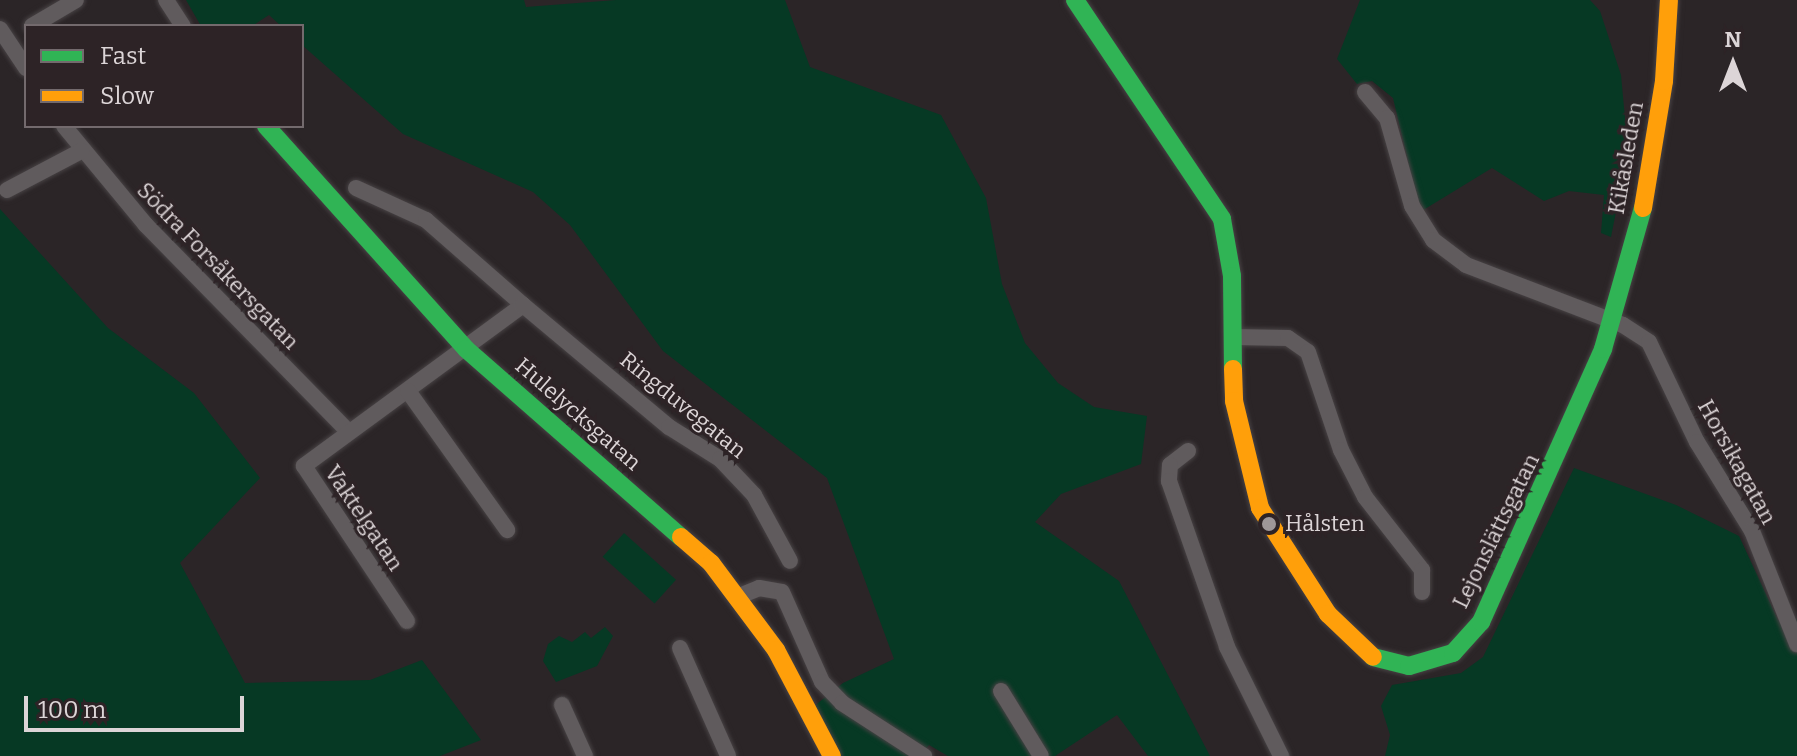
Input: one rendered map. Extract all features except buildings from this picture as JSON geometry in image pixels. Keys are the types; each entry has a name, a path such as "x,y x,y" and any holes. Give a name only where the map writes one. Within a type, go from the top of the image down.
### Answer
{"street":[{"path":"35,24 76,0"},
{"path":"166,0 182,24"},
{"name":"Lejonslättsgatan","path":"1075,0 1222,219 1241,444 1269,524 1302,583 1336,623 1371,656 1409,666 1453,653 1481,622 1570,433 1613,321"},
{"name":"Kikåsleden","path":"1613,321 1653,157 1669,0"},
{"path":"24,30 3,38 24,65"},
{"name":"Horsikagatan","path":"1365,92 1387,118 1412,206 1433,240 1466,265 1613,321 1649,342 1697,442 1752,531 1797,644"},
{"name":"Södra Forsåkersgatan","path":"65,128 81,151 348,431"},
{"name":"Hulelycksgatan","path":"268,128 466,349 671,524 737,597 776,650 832,756"},
{"path":"7,190 81,151"},
{"name":"Ringduvegatan","path":"356,188 426,220 669,427 720,459 754,495 790,561"},
{"name":"Vaktelgatan","path":"407,621 304,466 523,305"},
{"name":"Lejonslättsgatan","path":"1233,337 1288,338 1308,352 1341,450 1365,497 1422,570 1422,592"},
{"path":"408,391 507,530"},
{"path":"1188,451 1170,465 1169,481 1227,647 1281,756"},
{"path":"737,597 759,588 782,592 822,682 842,703 924,756"},
{"path":"680,648 728,756"},
{"path":"1001,691 1041,756"},
{"path":"562,705 585,756"}],"green space":[{"path":"186,0 524,0 526,7 616,0 785,0 810,67 941,115 986,198 1002,284 1025,343 1058,383 1094,407 1147,416 1141,464 1061,494 1035,522 1119,581 1210,756 1148,756 1117,715 1055,756 948,756 929,745 920,756 838,756 813,707 843,683 894,659 827,478 663,351 570,225 533,192 403,134 304,47 304,24 279,24 269,15 255,24 200,24"},
{"path":"1360,0 1590,0 1600,11 1621,75 1628,151 1611,237 1601,233 1604,195 1569,191 1544,201 1492,168 1420,212 1393,98 1372,81 1357,84 1337,59"},
{"path":"0,209 108,328 194,393 260,478 180,563 245,683 370,680 422,660 481,740 440,756 0,756"},
{"path":"1574,468 1676,505 1739,536 1778,620 1797,619 1797,756 1385,756 1390,735 1381,706 1392,685 1461,673 1483,657"},
{"path":"624,533 676,580 655,604 603,557"},
{"path":"605,627 613,636 597,666 556,682 543,661 548,644 559,636 572,642 585,632 591,638"}],"traffic: fast":[{"path":"1075,0 1222,219 1232,276 1233,369"},
{"path":"268,128 466,349 681,537"},
{"path":"1373,657 1409,666 1453,653 1481,622 1603,349 1643,208"}],"traffic: slow":[{"path":"1643,208 1664,81 1669,0"},
{"path":"1233,369 1234,401 1260,508 1328,614 1373,657"},
{"path":"681,537 711,563 776,650 832,756"}],"place":[{"name":"Hålsten","path":"1269,524"}]}
